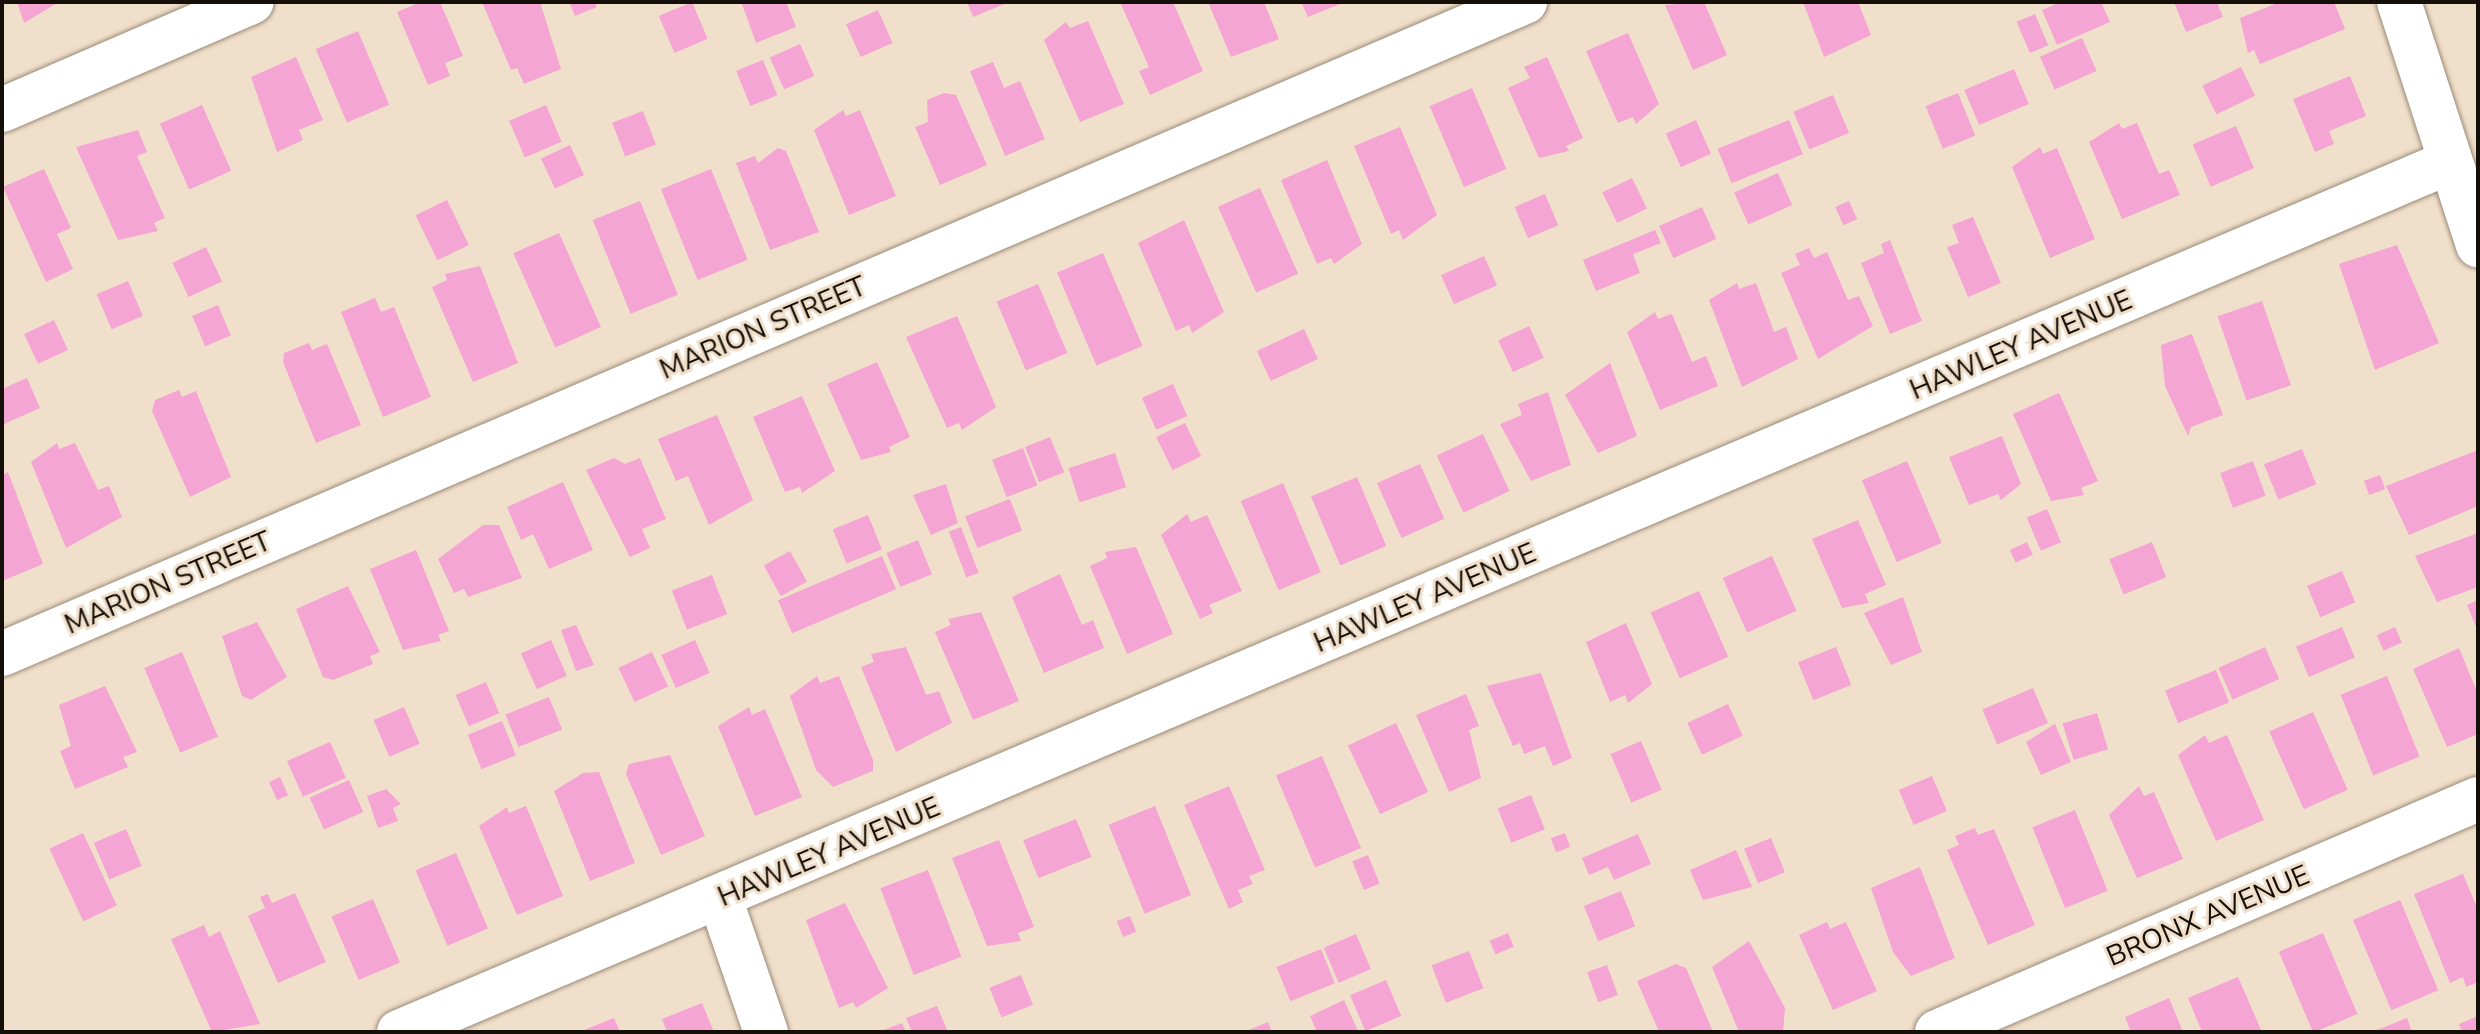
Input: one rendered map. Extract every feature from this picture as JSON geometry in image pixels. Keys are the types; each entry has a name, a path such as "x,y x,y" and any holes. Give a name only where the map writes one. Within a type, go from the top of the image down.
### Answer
{"street":[{"path":"2,110 252,2"},
{"name":"MARION STREET","path":"2,654 1525,2"},
{"path":"2399,2 2478,245"},
{"name":"HAWLEY AVENUE","path":"399,1032 2450,162"},
{"name":"BRONX AVENUE","path":"1937,1032 2478,799"},
{"path":"720,898 766,1032"}],"building":[{"path":"17,2 59,2 24,23"},
{"path":"421,2 440,2 463,56 445,63 450,76 428,85 397,12"},
{"path":"482,2 540,2 561,69 524,84 517,68 511,70"},
{"path":"569,2 594,2 597,7 575,16"},
{"path":"692,2 708,39 674,53 659,16"},
{"path":"786,2 796,27 756,43 742,4"},
{"path":"967,2 1009,2 973,17"},
{"path":"1120,2 1173,2 1203,71 1150,95 1139,71 1149,67"},
{"path":"1208,2 1264,2 1279,39 1231,57"},
{"path":"1301,2 1345,2 1308,17"},
{"path":"1704,2 1727,55 1693,70 1665,5"},
{"path":"1803,2 1858,2 1871,35 1824,57"},
{"path":"2061,2 2101,2 2110,22 2057,45 2042,10"},
{"path":"2174,2 2217,2 2223,17 2186,32"},
{"path":"2280,2 2334,2 2345,29 2260,64 2254,50 2248,53 2240,18"},
{"path":"878,10 893,43 861,57 846,24"},
{"path":"2035,14 2048,45 2030,53 2017,22"},
{"path":"1088,21 1124,104 1080,122 1044,40 1066,22 1070,28"},
{"path":"358,31 389,105 347,123 316,49"},
{"path":"1628,33 1659,104 1636,124 1633,117 1618,123 1586,51"},
{"path":"2082,38 2097,71 2055,90 2040,57"},
{"path":"800,44 814,76 784,89 770,57"},
{"path":"296,57 323,120 299,130 303,140 277,152 251,77"},
{"path":"1547,57 1583,138 1566,146 1569,151 1539,158 1508,88 1530,78 1524,67"},
{"path":"763,60 777,95 750,106 736,71"},
{"path":"993,62 1004,88 1020,81 1045,139 1005,156 970,71"},
{"path":"2241,67 2255,96 2216,115 2202,86"},
{"path":"2014,69 2029,104 1979,125 1964,90"},
{"path":"2350,76 2366,116 2329,131 2334,144 2315,152 2293,99"},
{"path":"1472,88 1506,169 1464,187 1430,106"},
{"path":"944,93 956,95 987,165 940,185 915,127 928,122 927,100"},
{"path":"1958,93 1975,136 1943,149 1926,106"},
{"path":"1833,95 1849,133 1809,150 1793,112"},
{"path":"202,105 231,171 189,189 160,124"},
{"path":"546,105 562,142 525,157 509,121"},
{"path":"843,110 846,116 860,110 896,196 849,215 814,130"},
{"path":"643,111 656,145 625,156 612,123"},
{"path":"1696,120 1711,154 1681,167 1666,133"},
{"path":"1789,120 1803,154 1731,183 1718,149"},
{"path":"2119,123 2122,129 2137,123 2159,174 2169,170 2180,195 2122,219 2089,142"},
{"path":"2236,126 2254,168 2211,187 2193,144"},
{"path":"1400,127 1437,215 1403,240 1399,230 1391,234 1354,146"},
{"path":"138,130 147,152 137,156 165,218 154,223 158,231 118,240 76,147"},
{"path":"570,145 584,175 555,188 541,159"},
{"path":"2040,147 2043,154 2057,148 2095,239 2050,258 2012,167"},
{"path":"778,148 786,151 819,232 770,250 736,163 755,156 758,163"},
{"path":"1327,160 1362,244 1334,264 1331,258 1317,264 1281,180"},
{"path":"44,169 71,228 57,234 73,269 46,282 3,187"},
{"path":"711,169 748,260 698,280 661,189"},
{"path":"1778,173 1792,205 1748,224 1734,193"},
{"path":"1632,178 1647,209 1617,223 1602,192"},
{"path":"1260,188 1298,274 1256,293 1218,207"},
{"path":"1545,194 1558,225 1528,238 1515,207"},
{"path":"447,200 469,245 437,260 416,215"},
{"path":"640,201 678,295 631,314 593,220"},
{"path":"1849,201 1857,219 1843,225 1835,207"},
{"path":"1702,207 1716,239 1673,258 1659,226"},
{"path":"1973,217 2001,283 1968,297 1947,247 1959,243 1952,225"},
{"path":"1184,220 1224,312 1192,333 1189,325 1176,331 1138,243"},
{"path":"1655,230 1661,243 1633,254 1640,273 1596,291 1583,260"},
{"path":"559,233 601,327 555,347 513,253"},
{"path":"1890,240 1922,321 1890,334 1861,263 1884,253 1881,244"},
{"path":"2397,245 2439,343 2375,370 2339,264"},
{"path":"206,247 222,281 189,297 172,263"},
{"path":"1809,248 1814,258 1827,252 1848,300 1859,296 1873,326 1818,359 1781,273 1800,265 1795,254"},
{"path":"1103,253 1142,346 1096,366 1057,273"},
{"path":"1484,256 1497,285 1454,304 1441,275"},
{"path":"480,266 518,363 473,382 432,287 447,280 445,274"},
{"path":"128,281 143,316 112,329 97,294"},
{"path":"1737,283 1739,289 1756,283 1774,332 1786,327 1798,359 1742,387 1709,300"},
{"path":"1038,284 1067,353 1026,371 997,302"},
{"path":"375,298 381,312 394,307 431,397 383,417 341,312"},
{"path":"2262,301 2291,385 2247,400 2218,316"},
{"path":"218,305 231,335 205,346 192,316"},
{"path":"1655,312 1658,319 1672,314 1692,362 1706,356 1718,386 1660,410 1627,332"},
{"path":"957,316 996,407 962,430 959,423 947,428 906,337"},
{"path":"54,320 68,350 38,364 24,334"},
{"path":"1529,326 1544,358 1513,372 1498,340"},
{"path":"1304,329 1318,359 1271,381 1257,351"},
{"path":"2192,334 2223,415 2191,427 2188,436 2165,386 2161,345"},
{"path":"309,343 312,350 327,344 361,425 316,443 283,362 284,353"},
{"path":"877,362 910,437 889,447 891,452 861,460 827,384"},
{"path":"1610,363 1637,436 1598,453 1565,395"},
{"path":"27,378 40,408 2,425 2,389"},
{"path":"1173,384 1187,416 1156,430 1142,398"},
{"path":"179,390 182,397 196,391 231,477 190,497 152,411 155,400"},
{"path":"1548,392 1571,465 1531,481 1500,424 1522,415 1518,404"},
{"path":"2059,393 2098,481 2081,488 2084,495 2051,501 2013,414"},
{"path":"802,396 835,471 802,493 800,487 785,492 753,417"},
{"path":"717,415 753,500 709,525 688,476 676,481 658,439"},
{"path":"1185,423 1201,456 1172,470 1156,437"},
{"path":"1483,434 1510,491 1463,513 1437,456"},
{"path":"2002,436 2021,484 2001,500 1998,494 1969,505 1949,457"},
{"path":"1050,437 1064,472 1039,482 1025,447"},
{"path":"57,443 59,449 75,443 98,490 109,486 122,517 66,548 31,462"},
{"path":"1023,448 1037,485 1007,497 992,460"},
{"path":"2302,449 2316,484 2278,500 2264,464"},
{"path":"2478,450 2478,506 2409,535 2386,486"},
{"path":"1115,453 1126,487 1080,502 1068,468"},
{"path":"614,458 625,464 640,458 666,519 642,529 650,548 630,557 586,470"},
{"path":"1907,461 1942,543 1897,562 1862,480"},
{"path":"2253,461 2266,496 2233,508 2220,473"},
{"path":"1420,464 1444,519 1401,538 1377,483"},
{"path":"8,472 43,564 2,581 2,475"},
{"path":"2380,475 2385,489 2369,495 2364,481"},
{"path":"1357,477 1386,546 1340,566 1311,497"},
{"path":"563,482 593,550 549,569 533,534 521,540 507,507"},
{"path":"1283,483 1321,572 1279,590 1241,501"},
{"path":"946,484 958,523 931,535 913,495"},
{"path":"1010,499 1022,531 977,548 965,516"},
{"path":"2047,509 2061,542 2041,551 2027,518"},
{"path":"1187,514 1191,522 1207,515 1242,591 1209,605 1213,613 1200,619 1161,535"},
{"path":"868,515 882,549 847,564 833,529"},
{"path":"1858,520 1886,585 1865,594 1869,603 1842,608 1812,539"},
{"path":"483,525 499,525 522,578 468,597 464,589 454,593 438,559"},
{"path":"961,527 979,573 966,577 949,532"},
{"path":"2478,533 2478,587 2437,602 2415,556"},
{"path":"918,540 932,574 900,587 886,553"},
{"path":"2027,542 2033,555 2016,563 2010,550"},
{"path":"2152,542 2166,577 2124,594 2109,559"},
{"path":"1136,547 1173,634 1127,654 1090,566 1107,558 1105,552"},
{"path":"416,550 449,631 438,635 441,641 403,650 370,569"},
{"path":"790,551 807,582 781,596 764,566"},
{"path":"882,556 896,589 792,633 778,600"},
{"path":"1772,556 1796,611 1747,633 1723,578"},
{"path":"2342,571 2355,602 2320,617 2307,586"},
{"path":"1060,574 1082,625 1093,620 1104,648 1044,673 1012,597"},
{"path":"712,575 727,614 687,630 672,590"},
{"path":"348,586 380,652 370,656 373,664 333,680 323,677 296,609"},
{"path":"1699,591 1728,657 1680,678 1651,613"},
{"path":"1903,597 1922,652 1891,665 1864,613"},
{"path":"2478,600 2478,632 2467,605"},
{"path":"981,612 1019,701 973,720 935,632 951,625 948,619"},
{"path":"257,622 287,677 251,700 242,696 222,636"},
{"path":"1626,623 1652,684 1628,703 1625,695 1610,702 1586,642"},
{"path":"576,625 594,665 576,671 561,630"},
{"path":"2342,627 2355,657 2309,677 2296,647"},
{"path":"2395,627 2402,643 2384,651 2377,635"},
{"path":"551,640 567,676 537,689 521,653"},
{"path":"695,640 710,673 676,688 661,655"},
{"path":"906,647 926,695 939,691 952,723 896,752 861,667 874,662 871,654"},
{"path":"1836,647 1851,685 1813,700 1798,662"},
{"path":"2265,647 2279,679 2233,700 2218,668"},
{"path":"2459,648 2478,694 2478,734 2447,747 2413,669"},
{"path":"182,652 218,737 180,753 144,668"},
{"path":"652,652 668,686 635,702 618,668"},
{"path":"2216,670 2229,702 2178,723 2165,691"},
{"path":"1541,673 1572,758 1553,766 1545,746 1524,754 1520,743 1513,746 1487,686"},
{"path":"817,676 820,683 839,676 873,760 873,771 833,787 816,770 790,696"},
{"path":"2387,676 2420,757 2373,775 2341,695"},
{"path":"486,682 499,713 469,726 456,695"},
{"path":"105,686 137,752 123,757 128,767 75,789 60,751 71,746 59,705"},
{"path":"2033,688 2048,723 1997,744 1982,709"},
{"path":"1466,694 1479,726 1469,730 1481,778 1449,792 1416,715"},
{"path":"549,697 562,729 519,747 505,715"},
{"path":"1728,704 1743,736 1702,755 1687,723"},
{"path":"404,707 420,744 389,757 374,720"},
{"path":"749,707 752,715 765,709 802,797 755,816 718,726"},
{"path":"2313,712 2348,790 2304,809 2269,732"},
{"path":"2097,713 2108,749 2074,760 2063,724"},
{"path":"502,721 516,755 482,769 468,735"},
{"path":"1396,723 1428,792 1380,814 1348,745"},
{"path":"2055,724 2071,762 2041,775 2026,742"},
{"path":"2205,735 2209,743 2227,735 2264,820 2216,841 2178,755"},
{"path":"1641,741 1662,790 1631,803 1611,754"},
{"path":"330,742 346,778 303,797 287,761"},
{"path":"670,755 705,836 661,855 626,774 629,764"},
{"path":"1322,756 1361,848 1315,868 1276,776"},
{"path":"599,772 635,863 590,881 554,791 583,773"},
{"path":"1932,776 1947,811 1914,825 1899,790"},
{"path":"280,777 288,795 277,800 269,782"},
{"path":"349,780 363,812 324,829 310,797"},
{"path":"1229,786 1265,870 1249,876 1253,884 1238,890 1243,902 1229,909 1184,805"},
{"path":"2139,786 2144,796 2154,792 2183,859 2137,878 2109,815"},
{"path":"386,789 401,804 393,808 398,821 378,828 367,796"},
{"path":"1531,795 1545,829 1511,843 1498,808"},
{"path":"526,806 563,896 517,915 479,826 507,807 509,813"},
{"path":"1155,806 1191,895 1145,914 1109,825"},
{"path":"2075,810 2108,891 2065,908 2032,827"},
{"path":"1076,819 1091,857 1039,878 1023,840"},
{"path":"1975,828 1978,835 1994,829 2035,925 1988,945 1947,850 1959,845 1955,836"},
{"path":"126,829 142,866 109,879 94,843"},
{"path":"83,833 117,906 83,921 49,849"},
{"path":"1565,833 1570,847 1556,852 1551,838"},
{"path":"1638,834 1651,864 1614,880 1608,867 1589,875 1582,858"},
{"path":"1771,838 1785,872 1758,883 1744,849"},
{"path":"999,840 1034,927 1018,933 1021,941 987,946 952,858"},
{"path":"1736,850 1752,887 1703,900 1690,870"},
{"path":"456,853 488,928 448,946 415,870"},
{"path":"1368,855 1380,884 1364,890 1352,861"},
{"path":"1920,867 1955,958 1911,976 1893,952 1871,888"},
{"path":"928,870 961,957 914,975 880,888"},
{"path":"2463,874 2478,910 2478,982 2466,987 2463,977 2450,983 2414,894"},
{"path":"1621,891 1635,926 1598,941 1584,906"},
{"path":"295,893 326,962 278,983 248,916 265,908 260,897 268,894 272,903"},
{"path":"373,899 400,963 359,980 332,917"},
{"path":"2400,900 2438,990 2391,1010 2353,920"},
{"path":"845,903 888,988 856,1008 853,1002 839,1008 806,920"},
{"path":"1130,916 1136,932 1123,937 1117,921"},
{"path":"1827,922 1830,929 1846,922 1877,991 1833,1010 1799,935"},
{"path":"204,925 209,937 220,931 260,1024 212,1032 171,939"},
{"path":"1508,933 1514,947 1495,955 1490,941"},
{"path":"2323,933 2357,1014 2313,1032 2279,952"},
{"path":"1356,934 1371,969 1339,983 1324,948"},
{"path":"1749,941 1785,1008 1783,1032 1739,1032 1712,967"},
{"path":"1321,949 1335,983 1290,1001 1276,967"},
{"path":"1469,951 1483,988 1446,1003 1432,965"},
{"path":"1676,964 1686,968 1713,1032 1659,1032 1637,981"},
{"path":"1607,965 1618,995 1598,1002 1587,972"},
{"path":"1021,975 1033,1005 1001,1017 989,988"},
{"path":"2238,977 2262,1032 2202,1032 2188,998"},
{"path":"1386,980 1401,1016 1365,1031 1350,995"},
{"path":"2169,998 2183,1032 2131,1032 2125,1017"},
{"path":"1344,1000 1358,1031 1317,1032 1310,1016"},
{"path":"702,1003 714,1032 667,1032 662,1019"},
{"path":"937,1006 948,1032 912,1032 906,1018"},
{"path":"2478,1016 2478,1032 2462,1032 2459,1024"},
{"path":"614,1018 620,1032 579,1032"},
{"path":"2407,1018 2412,1032 2372,1032"},
{"path":"1268,1022 1272,1032 1244,1032"},
{"path":"902,1023 906,1032 878,1032"}]}
